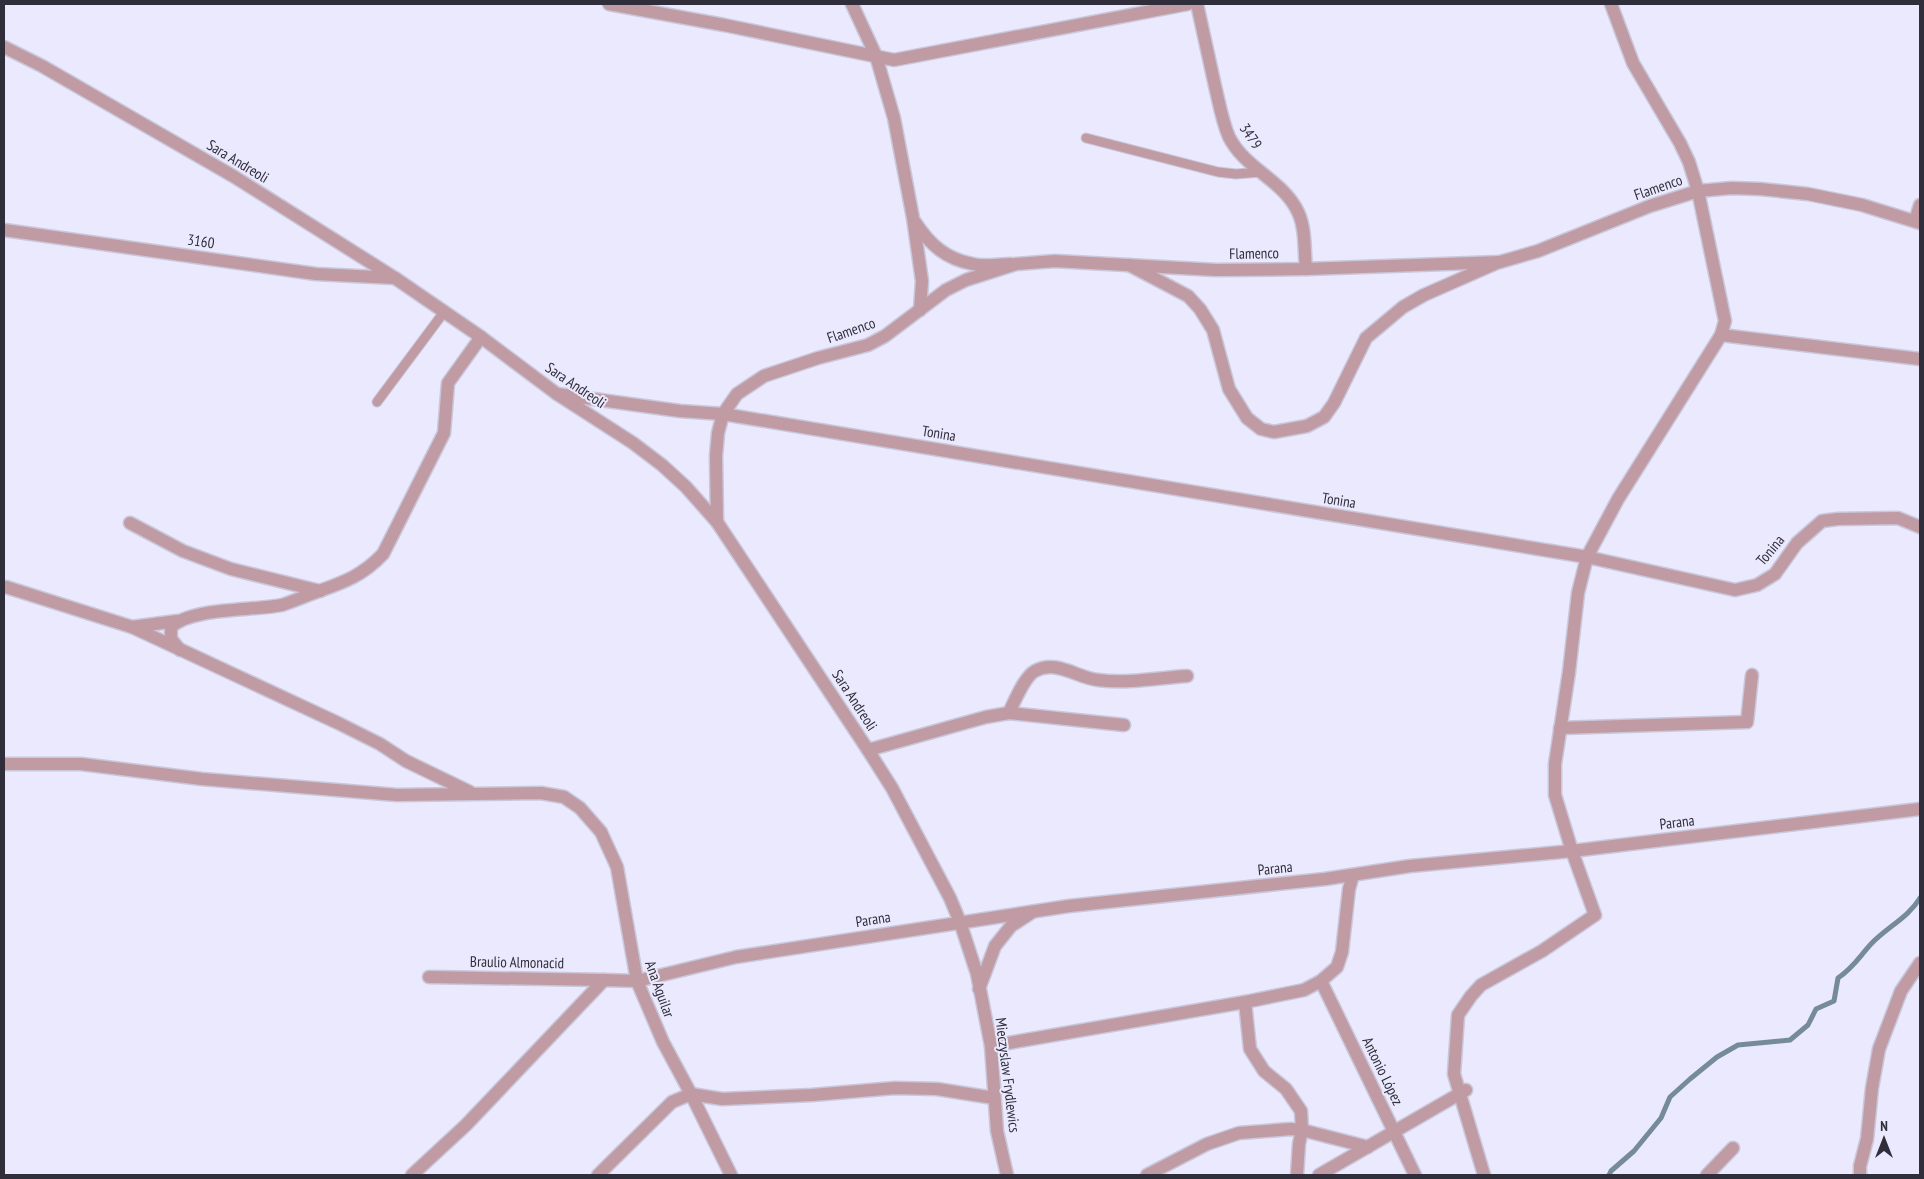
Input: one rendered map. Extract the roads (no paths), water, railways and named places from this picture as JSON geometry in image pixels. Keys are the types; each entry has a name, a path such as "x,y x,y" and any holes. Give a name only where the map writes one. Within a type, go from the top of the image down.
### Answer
{"street":[{"path":"609,4 724,25 894,60 1188,4"},
{"path":"852,4 876,56 894,118 913,218 922,281 920,310"},
{"name":"3479","path":"1197,4 1220,109 1230,138 1246,159 1291,198 1303,227 1306,268"},
{"path":"1484,1175 1464,1091 1454,1074 1458,1015 1471,996 1482,985 1542,950 1595,915 1555,796 1554,764 1578,593 1587,557 1618,499 1721,335 1725,321 1698,191 1689,162 1680,143 1633,63 1611,4"},
{"name":"Sara Andreoli","path":"4,47 42,66 233,176 395,278 481,337 557,394 633,443 686,486 717,522 892,788 950,898 960,922"},
{"name":"Flamenco","path":"717,522 716,456 724,414 737,394 764,376 818,358 868,345 885,336 946,290 966,280 1016,264 1055,261 1216,270 1500,262 1538,251 1650,206 1698,191 1732,188 1808,194 1862,205 1918,222"},
{"path":"1918,222 1920,205"},
{"path":"913,218 926,239 946,256 974,265 1016,264"},
{"name":"3160","path":"4,230 316,274 395,278"},
{"path":"1129,265 1188,296 1200,309 1213,330 1229,389 1247,418 1261,429 1274,432 1307,426 1324,417 1334,403 1366,338 1403,307 1424,295 1500,262"},
{"path":"1721,335 1920,359"},
{"path":"132,627 177,621 192,615 282,604 347,581 368,568 383,554 444,433 448,382 481,337"},
{"name":"Tonina","path":"557,394 680,411 724,414 1587,557 1735,590 1756,586 1775,574 1797,543 1822,521 1898,518 1920,527"},
{"path":"130,523 183,551 231,569 320,591"},
{"path":"6,586 132,627 338,723 380,744 406,761 475,794"},
{"path":"177,621 171,627 171,639 180,650"},
{"path":"1008,713 1034,671 1048,666 1097,680 1123,681 1187,676"},
{"path":"1560,728 1747,722 1752,675"},
{"path":"868,750 986,717 1008,713 1124,725"},
{"name":"Ana Aguilar","path":"4,764 81,764 202,779 397,795 542,793 564,797 580,808 601,832 617,867 637,981 663,1042 731,1175"},
{"name":"Parana","path":"604,980 637,981 736,957 1034,911 1353,875 1419,865 1572,851 1920,809"},
{"path":"991,1046 1304,990 1321,981 1337,967 1342,952 1349,889 1353,875"},
{"path":"979,989 995,946 1011,926 1034,911"},
{"name":"Mieczyslaw Frydlewics","path":"960,922 976,974 991,1046 997,1131 1007,1175"},
{"path":"1860,1175 1860,1166 1867,1139 1872,1088 1879,1050 1901,991 1920,963"},
{"name":"Braulio Almonacid","path":"429,977 604,980"},
{"path":"412,1175 466,1125 604,980"},
{"name":"Antonio López","path":"1321,981 1415,1175"},
{"path":"1245,1002 1250,1049 1264,1071 1286,1089 1301,1111 1302,1130 1297,1175"},
{"path":"598,1175 672,1102 691,1094 722,1099 812,1095 895,1088 937,1089 994,1098"},
{"path":"1319,1175 1464,1091"},
{"path":"1147,1175 1207,1144 1239,1132 1302,1130 1368,1147"},
{"path":"1707,1175 1733,1148"}],"lane":[{"path":"1086,138 1218,172 1236,174 1261,172"},
{"path":"377,402 444,312"}],"waterway":[{"path":"1609,1175 1611,1171 1634,1151 1661,1118 1670,1097 1717,1057 1738,1045 1790,1040 1808,1025 1816,1009 1834,1001 1838,978 1852,966 1877,938 1910,911 1920,898"}]}
